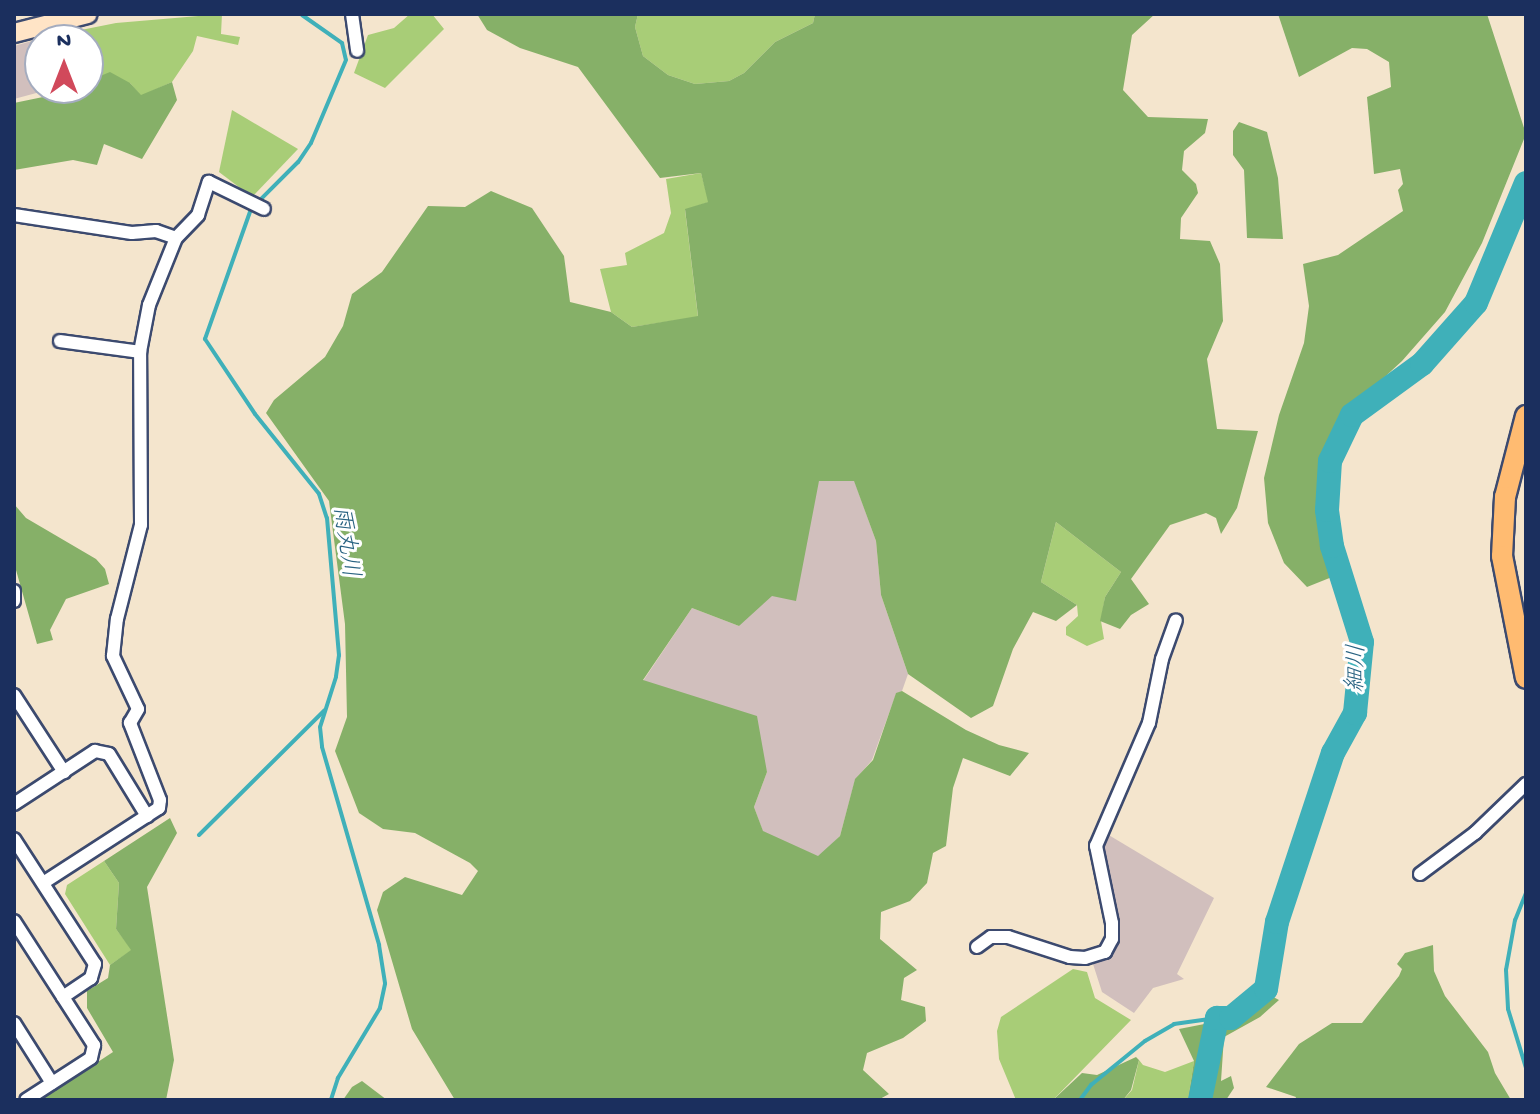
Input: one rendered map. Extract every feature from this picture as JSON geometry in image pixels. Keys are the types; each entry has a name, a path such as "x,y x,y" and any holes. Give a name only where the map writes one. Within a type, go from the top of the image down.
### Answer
{"main road":[{"path":"14,33 88,14"},
{"path":"1526,416 1505,497 1502,556 1526,678"}],"street":[{"path":"352,14 357,51"},
{"path":"43,883 159,808 160,800 130,723 138,709 113,656 119,608 141,525 140,352 149,305 176,238 198,215 209,182 258,205"},
{"path":"14,215 132,233 156,231 176,238"},
{"path":"60,341 140,352"},
{"path":"14,591 14,601"},
{"path":"977,947 991,937 1008,937 1070,957 1085,958 1105,952 1112,939 1112,923 1096,846 1149,723 1162,659 1176,620"},
{"path":"14,695 64,772"},
{"path":"14,804 95,751 109,754 147,816"},
{"path":"1420,874 1475,833 1526,784"},
{"path":"14,839 95,964 91,978 63,997"},
{"path":"14,921 94,1045 91,1058 26,1100"},
{"path":"14,1023 52,1083"}],"shaded area":[{"path":"24,43 24,96 14,99 14,46"},
{"path":"854,480 876,541 881,595 908,674 902,691 896,694 872,760 855,780 840,836 819,857 763,832 754,807 767,772 762,760 643,681 692,608 739,626 819,481"},
{"path":"1107,834 1214,898 1177,974 1184,979 1153,988 1134,1013 1102,992 1093,964 1113,951 1119,929 1102,860"}],"green space":[{"path":"222,14 221,34 240,37 238,45 197,36 193,51 172,82 141,96 130,83 104,82 104,25"},
{"path":"410,14 432,14 444,29 385,88 354,73 368,35 394,28"},
{"path":"477,14 638,14 635,27 643,56 668,75 695,84 729,81 744,73 775,42 813,23 815,14 1155,14 1132,35 1123,90 1148,117 1208,119 1205,133 1184,151 1182,170 1196,184 1198,193 1181,218 1180,239 1210,241 1220,264 1223,321 1207,359 1217,429 1258,431 1237,508 1221,534 1216,518 1206,513 1170,525 1131,579 1149,604 1131,615 1120,629 1100,621 1105,597 1121,572 1056,522 1041,582 1077,605 1056,621 1033,612 1013,649 993,706 971,718 908,674 881,595 876,541 854,481 819,481 796,601 772,596 739,626 692,608 643,680 757,716 767,772 754,807 763,831 818,856 840,836 855,779 873,760 896,693 902,691 966,730 999,745 1029,753 1010,776 963,758 953,788 946,846 933,853 927,883 910,901 881,912 880,939 917,970 904,978 901,1000 925,1007 926,1021 903,1038 867,1053 863,1070 889,1094 878,1100 455,1100 412,1029 377,910 383,892 405,877 462,895 478,871 470,863 415,833 383,829 359,813 335,751 347,717 345,624 329,501 266,413 274,400 325,357 343,326 352,294 382,272 428,206 465,207 491,191 532,208 564,256 570,302 611,312 632,327 698,316 685,209 708,202 701,173 660,178 578,67 520,48 487,30"},
{"path":"638,14 815,14 813,23 775,42 744,73 729,81 695,84 668,75 643,56 635,27"},
{"path":"1278,14 1487,14 1526,134 1482,243 1445,312 1402,361 1340,418 1325,446 1321,467 1322,527 1332,577 1307,587 1284,563 1268,523 1264,478 1279,415 1304,343 1309,306 1303,264 1338,255 1403,211 1398,190 1403,184 1400,169 1374,174 1367,97 1391,87 1389,62 1367,49 1352,48 1299,77"},
{"path":"110,72 130,83 141,95 172,82 177,100 142,159 104,144 97,165 73,160 14,170 14,103 104,104 104,74"},
{"path":"232,110 298,149 252,197 219,172"},
{"path":"1239,122 1267,132 1278,178 1283,239 1247,238 1244,170 1233,155 1233,131"},
{"path":"701,173 709,202 685,210 698,317 632,327 611,312 600,269 627,265 625,253 664,233 671,213 666,179"},
{"path":"14,504 26,518 96,559 105,569 109,584 66,599 50,630 53,640 37,644 14,563"},
{"path":"1056,522 1121,572 1105,597 1101,621 1104,639 1087,646 1066,635 1066,627 1078,616 1077,605 1041,582"},
{"path":"170,818 177,833 147,887 174,1060 166,1100 40,1100 113,1052 87,1008 87,991 108,978 110,965 131,950 116,929 119,883 104,861"},
{"path":"104,861 119,883 116,929 132,950 110,965 65,894 67,885"},
{"path":"1433,945 1434,971 1445,996 1488,1052 1495,1073 1511,1100 1295,1100 1296,1097 1266,1087 1299,1044 1332,1023 1362,1023 1399,976 1402,969 1397,964 1405,953"},
{"path":"1073,969 1087,972 1095,998 1131,1020 1053,1100 1016,1100 999,1059 997,1031 1001,1017"},
{"path":"1266,993 1279,1000 1260,1017 1224,1037 1221,1081 1231,1076 1234,1088 1226,1100 1188,1100 1194,1061 1179,1029 1235,1018"},
{"path":"1136,1057 1139,1060 1131,1090 1123,1100 1053,1100 1082,1073 1097,1075"},
{"path":"1139,1060 1143,1065 1165,1072 1194,1061 1188,1100 1123,1100 1132,1090"},
{"path":"362,1081 387,1100 343,1100 352,1087"}],"waterway":[{"name":"雨丸川","path":"302,15 342,43 346,60 311,143 298,162 251,209 205,339 255,414 319,494 327,518 339,655 336,677 320,727 322,747 379,945 385,984 380,1008 338,1078 331,1100"},
{"name":"細川","path":"1200,1100 1217,1018 1231,1018 1266,989 1277,922 1333,753 1355,713 1362,642 1332,546 1327,510 1330,461 1352,415 1422,364 1476,303 1526,183"},
{"path":"199,835 325,710"},
{"path":"1526,893 1515,920 1506,970 1508,1009 1526,1068"},
{"name":"細川","path":"1080,1100 1091,1085 1145,1041 1174,1024 1217,1018"}]}
